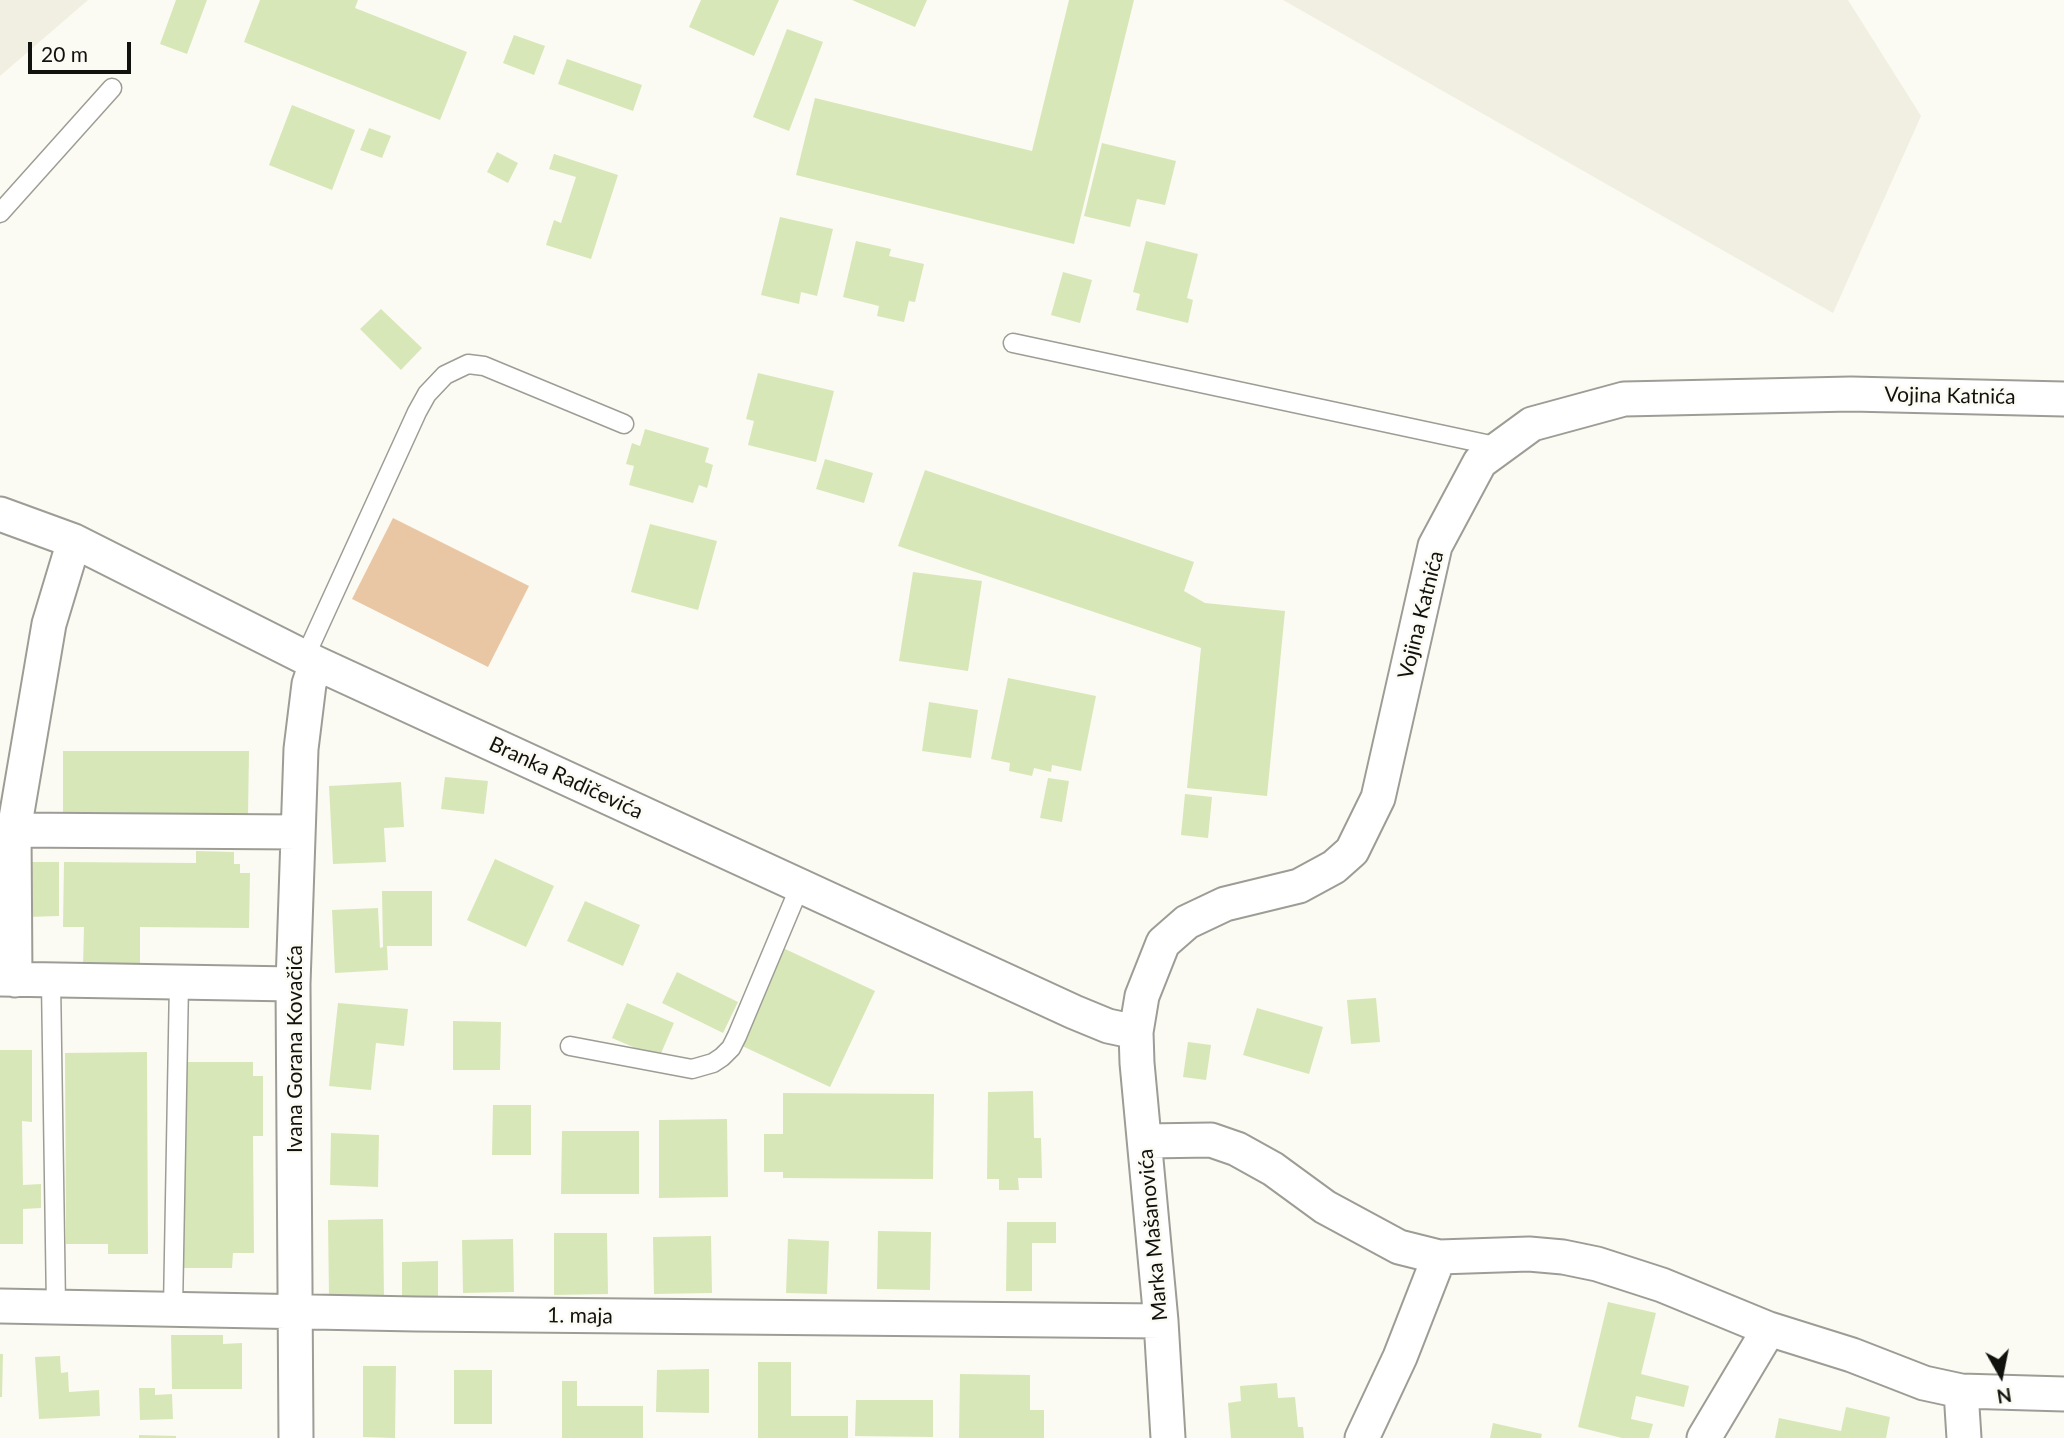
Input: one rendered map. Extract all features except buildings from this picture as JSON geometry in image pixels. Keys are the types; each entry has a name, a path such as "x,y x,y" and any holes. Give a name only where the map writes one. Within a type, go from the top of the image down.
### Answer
{"street":[{"name":"Vojina Katnića","path":"1136,1032 1142,996 1163,943 1187,922 1225,904 1299,886 1334,867 1352,851 1378,797 1436,547 1480,462 1532,424 1624,399 1852,394 2064,399"},
{"name":"Branka Radičevića","path":"0,514 74,541 310,660 1074,1012 1108,1026 1136,1032"},
{"path":"74,541 49,624 14,830 8,980 293,984"},
{"name":"Ivana Gorana Kovačića","path":"296,1438 293,984 302,736 310,660"},
{"path":"14,830 298,832"},
{"name":"Marka Mašanovića","path":"1136,1032 1161,1321 1168,1438"},
{"path":"1146,1141 1211,1140 1237,1149 1273,1169 1325,1207 1399,1247 1438,1257 1529,1254 1597,1264 1662,1285 1769,1329 1852,1355 1924,1383 1961,1391 2064,1394"},
{"path":"1362,1438 1400,1357 1438,1257"},
{"name":"1. maja","path":"0,1306 444,1314 1161,1321"},
{"path":"1704,1438 1769,1329"},
{"path":"1961,1391 1964,1438"}],"lane":[{"path":"0,213 112,88"},
{"path":"1013,343 1500,447"},
{"path":"310,660 417,412 427,394 445,375 468,364 484,366 624,424"},
{"path":"570,1046 692,1069 713,1063 722,1057 737,1036 800,886"},
{"path":"51,981 56,1307"},
{"path":"173,1309 179,982"}],"shaded area":[{"path":"0,0 88,0 0,76"},
{"path":"1283,0 1848,0 1921,116 1833,313"},
{"path":"393,518 529,586 488,667 352,599"}]}
